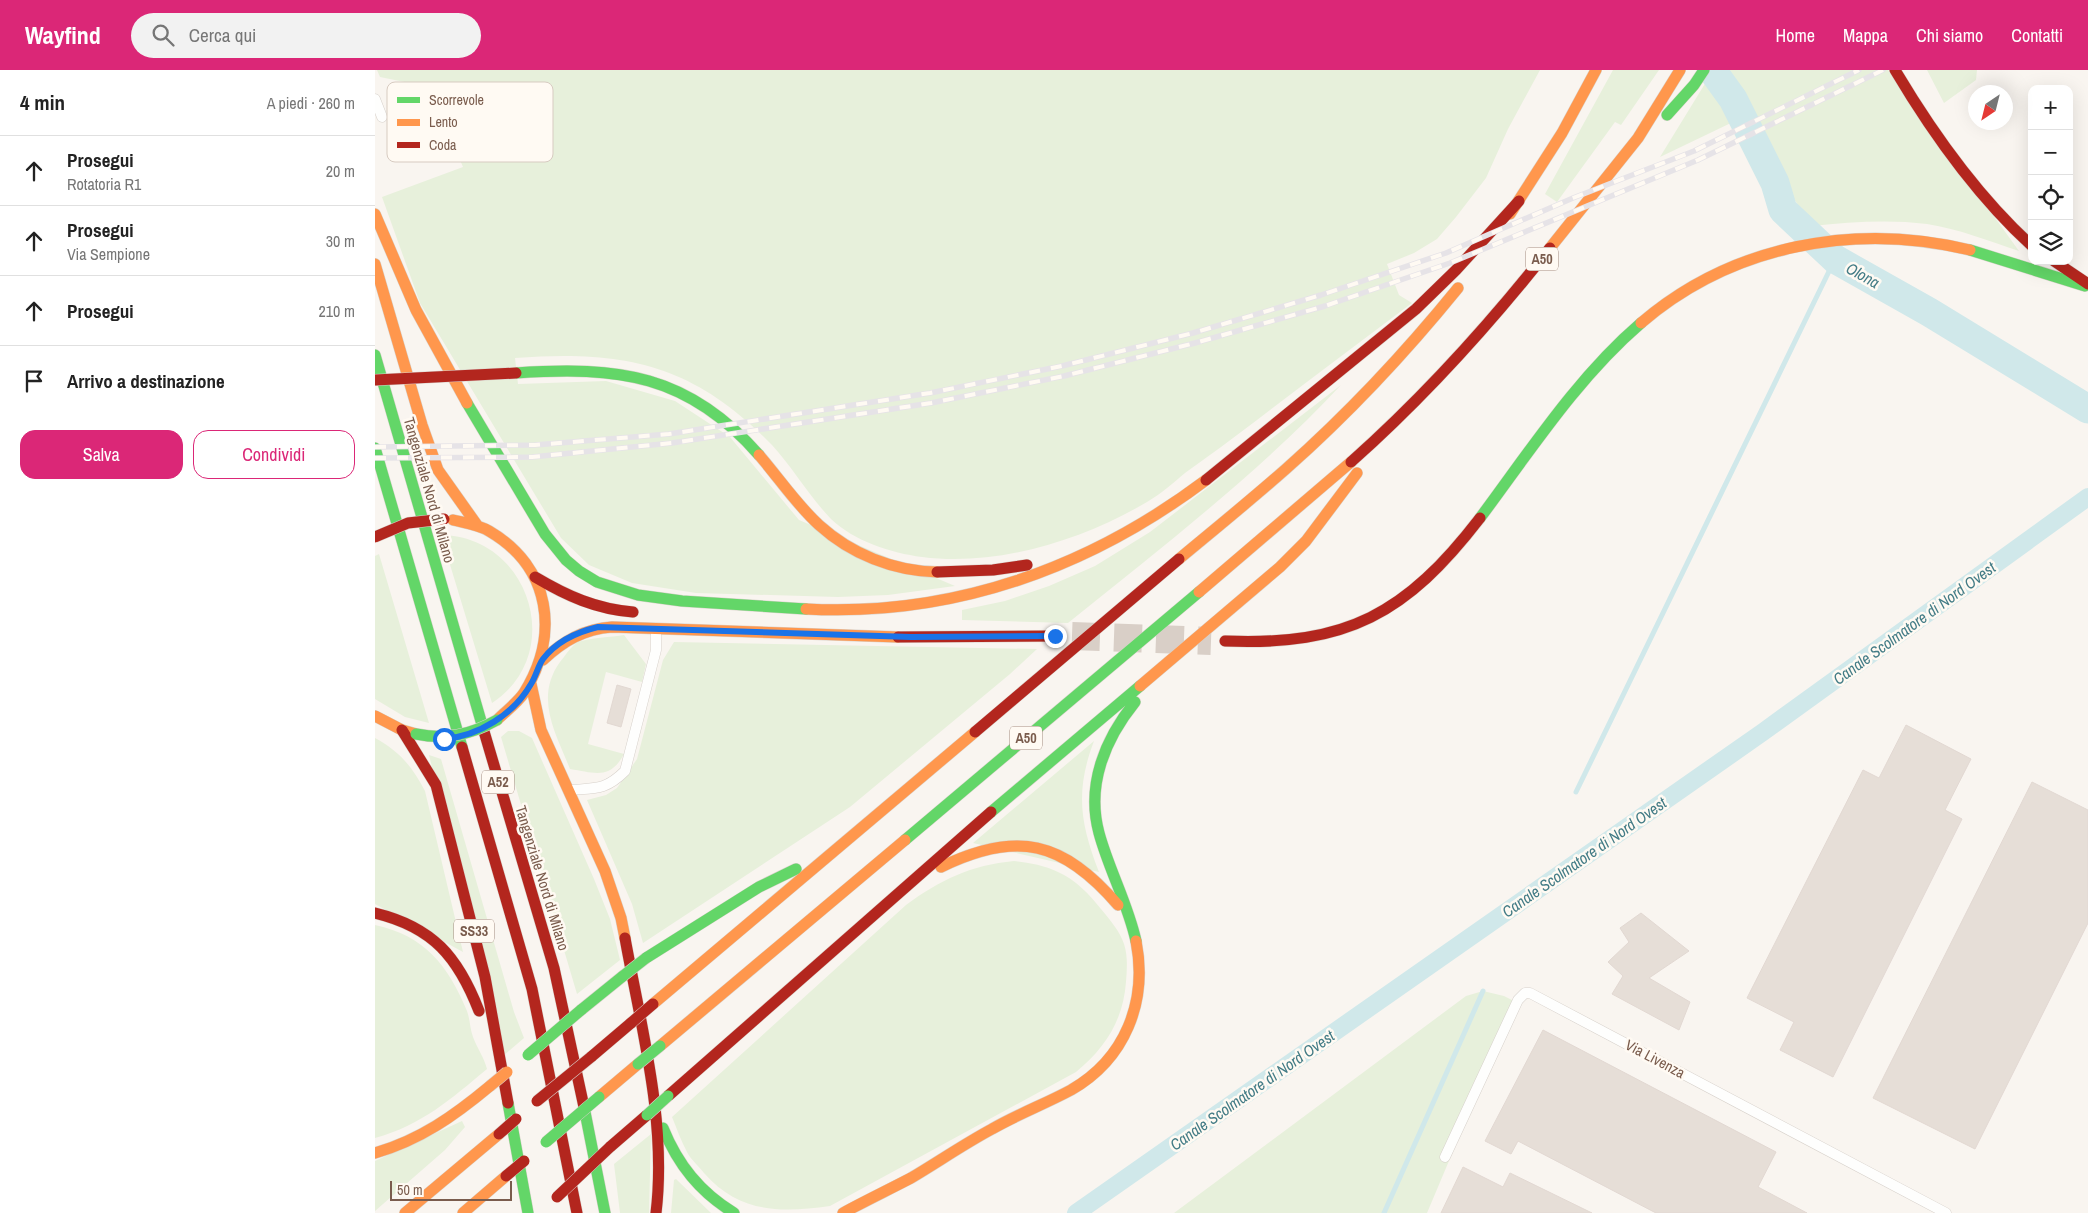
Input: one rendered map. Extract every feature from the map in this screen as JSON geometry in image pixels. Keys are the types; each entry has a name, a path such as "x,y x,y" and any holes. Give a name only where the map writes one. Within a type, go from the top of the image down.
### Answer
{"main road":[{"name":"A50","path":"405,1213 833,850 1071,652 1293,462 1346,414 1391,368 1470,272 1562,134 1596,70"},
{"name":"A50","path":"463,1213 1309,499 1390,427 1501,310 1638,138 1680,70"},
{"path":"1638,138 1671,112 1704,70"},
{"path":"1895,70 1923,117 2013,231 2028,243"},
{"path":"375,214 391,262 416,312 548,541 563,558 589,578 622,591 665,598 797,608 857,610 941,601 1032,578 1090,554 1125,534 1185,496 1417,308 1519,201"},
{"path":"1225,641 1266,642 1313,637 1367,620 1400,601 1443,563 1588,377 1623,339 1655,311 1697,284 1738,262 1795,247 1849,237 1904,238 1959,246 2088,286"},
{"path":"375,264 422,425 438,470 477,525"},
{"path":"2059,265 2088,286"},
{"name":"Tangenziale Nord di Milano","path":"375,355 431,554 554,968 579,1080 605,1213"},
{"path":"375,380 573,369 605,370 641,377 696,400 715,412 748,441 809,515 825,530 843,543 885,564 928,572 950,573 1052,562 1090,554"},
{"path":"542,1204 865,925 980,822 1173,660 1280,567 1306,541 1390,427"},
{"name":"A52","path":"375,448 532,989 577,1213"},
{"name":"SS33","path":"375,537 404,524 419,520 444,519 477,525 499,536 516,551 535,577 545,604 547,618 543,660 531,684 509,711 497,720 476,731 456,738 444,739 402,730 375,716"},
{"path":"535,577 587,606 601,610 643,613"},
{"path":"797,608 708,615 865,621"},
{"path":"920,624 1055,636"},
{"path":"543,660 559,644 586,630 612,627 911,637 1018,634"},
{"path":"843,1213 910,1178 1005,1122 1078,1086 1105,1064 1127,1032 1137,1008 1141,979 1135,931 1097,824 1096,780 1106,748 1120,721 1173,660"},
{"path":"531,684 541,730 605,870 621,918 649,1070 660,1163 656,1213"},
{"name":"SS33","path":"402,730 418,753 436,785 485,976 514,1143 542,1204"},
{"path":"865,925 941,868 957,859 993,847 1013,845 1040,848 1059,854 1090,872 1104,886 1135,931"},
{"path":"375,1153 403,1145 427,1134 490,1086 646,958 759,887 833,850"},
{"path":"375,913 399,919 427,932 447,952 466,978 481,1018 491,1064 514,1143"},
{"path":"649,1070 666,1136 682,1167 703,1192 734,1213"},
{"path":"864,1213 910,1178"}],"lane":[{"path":"375,99 382,116"},
{"path":"570,790 603,788 615,781 625,771 657,650 656,628"},
{"name":"Via Livenza","path":"1445,1157 1518,1000 1525,993 1530,993 1946,1213"}],"green space":[{"path":"377,70 1540,70 1508,129 1486,178 1456,217 1437,239 1414,253 1387,264 1399,295 1412,303 1152,499 1122,516 1095,528 1039,548 980,558 951,559 910,555 873,545 851,534 831,519 772,445 743,418 714,396 685,380 655,368 624,361 590,357 554,356 515,358 518,384 606,381 675,401 730,437 799,520 955,586 888,595 838,597 696,593 632,583 589,565 561,538 420,303 382,197 463,167 461,162 553,162 553,82 404,82 380,77"},
{"path":"1613,70 1659,70 1621,125 1615,122 1557,202 1545,194"},
{"path":"1729,70 1888,70 2019,251 1962,232 1927,224 1870,222 1812,226 1792,196 1773,154"},
{"path":"1927,70 1977,70 1976,80 1944,103"},
{"path":"1706,82 1733,122 1660,157"},
{"path":"1341,385 1277,449 1243,479 1174,538 1068,623 962,620 962,610 1005,601 1049,586 1095,566 1150,532"},
{"path":"441,535 472,540 497,555 516,576 528,601 532,629 528,656 515,682 492,703"},
{"path":"379,554 429,723 405,717 375,699 375,556"},
{"path":"624,635 646,664 642,682 606,672 588,744 624,754 613,768 601,773 570,769 550,716 548,702 552,675 566,654 578,642"},
{"path":"674,642 1037,649 1010,674 850,807 643,943 632,904 587,800 606,795 617,788 637,759 663,660"},
{"path":"508,731 519,731 532,738 610,919 620,960 577,994 501,737"},
{"path":"375,738 391,748 404,760 425,791 463,952 375,904"},
{"path":"1094,741 1084,776 1082,807 1088,838 1099,872 973,843"},
{"path":"429,755 441,759 514,1012 524,1038 503,1056"},
{"path":"1014,861 1047,868 1071,879 1096,903 1120,934 1127,963 1124,996 1117,1021 1111,1033 1096,1053 1076,1072 830,1206 794,1209 761,1207 731,1196 717,1186 689,1155 672,1117 906,905 931,888 957,875 984,866"},
{"path":"375,925 408,937 421,945 443,966 467,1011 473,1037 487,1069 435,1110 392,1133 375,1138"},
{"path":"1483,991 1504,996 1516,1002 1427,1213 1174,1213 1466,996"},
{"path":"462,1121 465,1127 445,1150 375,1211 375,1161"},
{"path":"651,1134 649,1213 620,1213 614,1164"},
{"path":"676,1179 711,1213 671,1213 674,1180"}],"building":[{"path":"617,685 631,689 621,727 607,723"},
{"path":"1906,725 1971,759 1945,810 1962,819 1833,1077 1780,1050 1794,1022 1747,998 1863,770 1879,778"},
{"path":"2032,782 2088,810 2088,923 1975,1149 1873,1098"},
{"path":"1641,913 1689,951 1649,978 1690,1002 1679,1030 1612,994 1623,976 1608,962 1629,942 1620,928"},
{"path":"1543,1030 1776,1152 1758,1187 1807,1213 1656,1213 1518,1141 1511,1154 1485,1141"},
{"path":"1463,1167 1503,1187 1510,1173 1592,1213 1441,1213"}],"waterway":[{"name":"Olona","path":"1712,70 1733,99 1775,183 1783,210 1835,259 1929,312 2088,409"},
{"path":"1576,792 1835,259"},
{"name":"Canale Scolmatore di Nord Ovest","path":"1076,1213 1763,732 2088,497"},
{"path":"1384,1213 1483,991"}],"tunnel":[{"path":"1072,636 1211,641"}],"railway":[{"path":"375,447 535,445 669,434 930,393 1062,366 1193,333 1321,295 1446,253 1573,198 1694,151 1859,70"},
{"path":"375,458 532,457 672,443 931,403 1064,376 1195,343 1325,306 1450,263 1698,160 1883,70"}],"traffic: fast":[{"path":"1667,115 1694,85 1704,70"},
{"path":"1970,250 2085,286"},
{"path":"1480,518 1575,391 1618,344 1641,323"},
{"path":"375,355 483,728"},
{"path":"516,373 587,371 649,381 678,392 705,407 732,428 759,455"},
{"path":"467,403 545,534 566,560 597,582 638,595 682,601 806,609"},
{"path":"375,448 462,747"},
{"path":"905,840 1199,592"},
{"path":"991,812 1140,686"},
{"path":"1135,702 1124,716 1107,747 1101,763 1095,797 1099,833 1133,927 1136,941"},
{"path":"416,734 427,736 458,735 497,720"},
{"path":"646,958 759,887 796,869"},
{"path":"623,976 646,958"},
{"path":"581,1010 623,976"},
{"path":"528,1055 581,1010"},
{"path":"638,1064 660,1046"},
{"path":"647,1115 668,1096"},
{"path":"546,1142 599,1097"},
{"path":"508,1103 528,1213"},
{"path":"584,1107 605,1213"},
{"path":"663,1128 676,1154 691,1176 711,1196 734,1213"}],"traffic: slow":[{"path":"1510,214 1562,133 1596,70"},
{"path":"1550,248 1638,138 1680,70"},
{"path":"375,214 416,310 467,403"},
{"path":"1641,323 1677,296 1715,275 1755,258 1796,247 1839,240 1883,239 1927,242 1970,250"},
{"path":"375,264 422,425 438,470 477,525"},
{"path":"1179,559 1274,480 1333,426 1397,359 1458,288"},
{"path":"759,455 795,500 831,535 873,559 905,568 937,572"},
{"path":"1199,592 1351,462"},
{"path":"1140,686 1280,567 1306,541 1357,473"},
{"path":"806,609 861,609 914,605 966,595 1017,580 1067,562 1115,538 1161,511 1206,480"},
{"path":"453,520 485,529 510,546 526,563 537,583 543,604 545,626 542,648 535,671 521,697 497,720"},
{"path":"543,660 558,647 583,633 612,627 898,637"},
{"path":"531,684 541,730 605,871 621,918 625,938"},
{"path":"375,716 402,730 416,734"},
{"path":"653,1004 975,732"},
{"path":"660,1046 905,840"},
{"path":"941,867 968,855 993,848 1016,846 1037,848 1058,855 1078,867 1098,883 1118,905"},
{"path":"843,1213 911,1178 1002,1124 1071,1090 1090,1077 1106,1062 1118,1045 1128,1027 1135,1007 1139,986 1136,941"},
{"path":"599,1097 638,1064"},
{"path":"490,1086 507,1072"},
{"path":"375,1153 407,1141 436,1126 490,1086"},
{"path":"405,1213 499,1134"},
{"path":"463,1213 506,1176"}],"traffic: jam":[{"path":"1895,70 1957,163 1993,206 2028,242"},
{"path":"1206,480 1416,309 1456,270 1519,201"},
{"path":"1351,462 1430,386 1480,332 1550,248"},
{"path":"2060,265 2088,284"},
{"path":"375,380 516,373"},
{"path":"1225,641 1268,641 1306,637 1340,630 1371,617 1399,600 1426,578 1453,551 1480,518"},
{"path":"375,537 408,523 444,519"},
{"path":"975,732 1179,559"},
{"path":"937,572 993,570 1027,565"},
{"path":"535,577 594,605 633,612"},
{"path":"898,637 1055,636"},
{"path":"483,728 554,968 584,1107"},
{"path":"402,730 436,785 485,977 508,1103"},
{"path":"462,747 532,989 577,1213"},
{"path":"668,1096 991,812"},
{"path":"375,913 413,927 441,947 462,975 479,1011"},
{"path":"625,938 645,1040 655,1109 658,1144 656,1213"},
{"path":"631,1023 653,1004"},
{"path":"591,1057 631,1023"},
{"path":"537,1101 591,1057"},
{"path":"610,1147 647,1115"},
{"path":"499,1134 516,1119"},
{"path":"557,1197 610,1147"},
{"path":"506,1176 524,1161"}],"route":[{"path":"444,739 470,734 497,720 521,698 531,684 543,660 559,644 586,630 598,627 911,637 1018,634 1055,636"}]}
